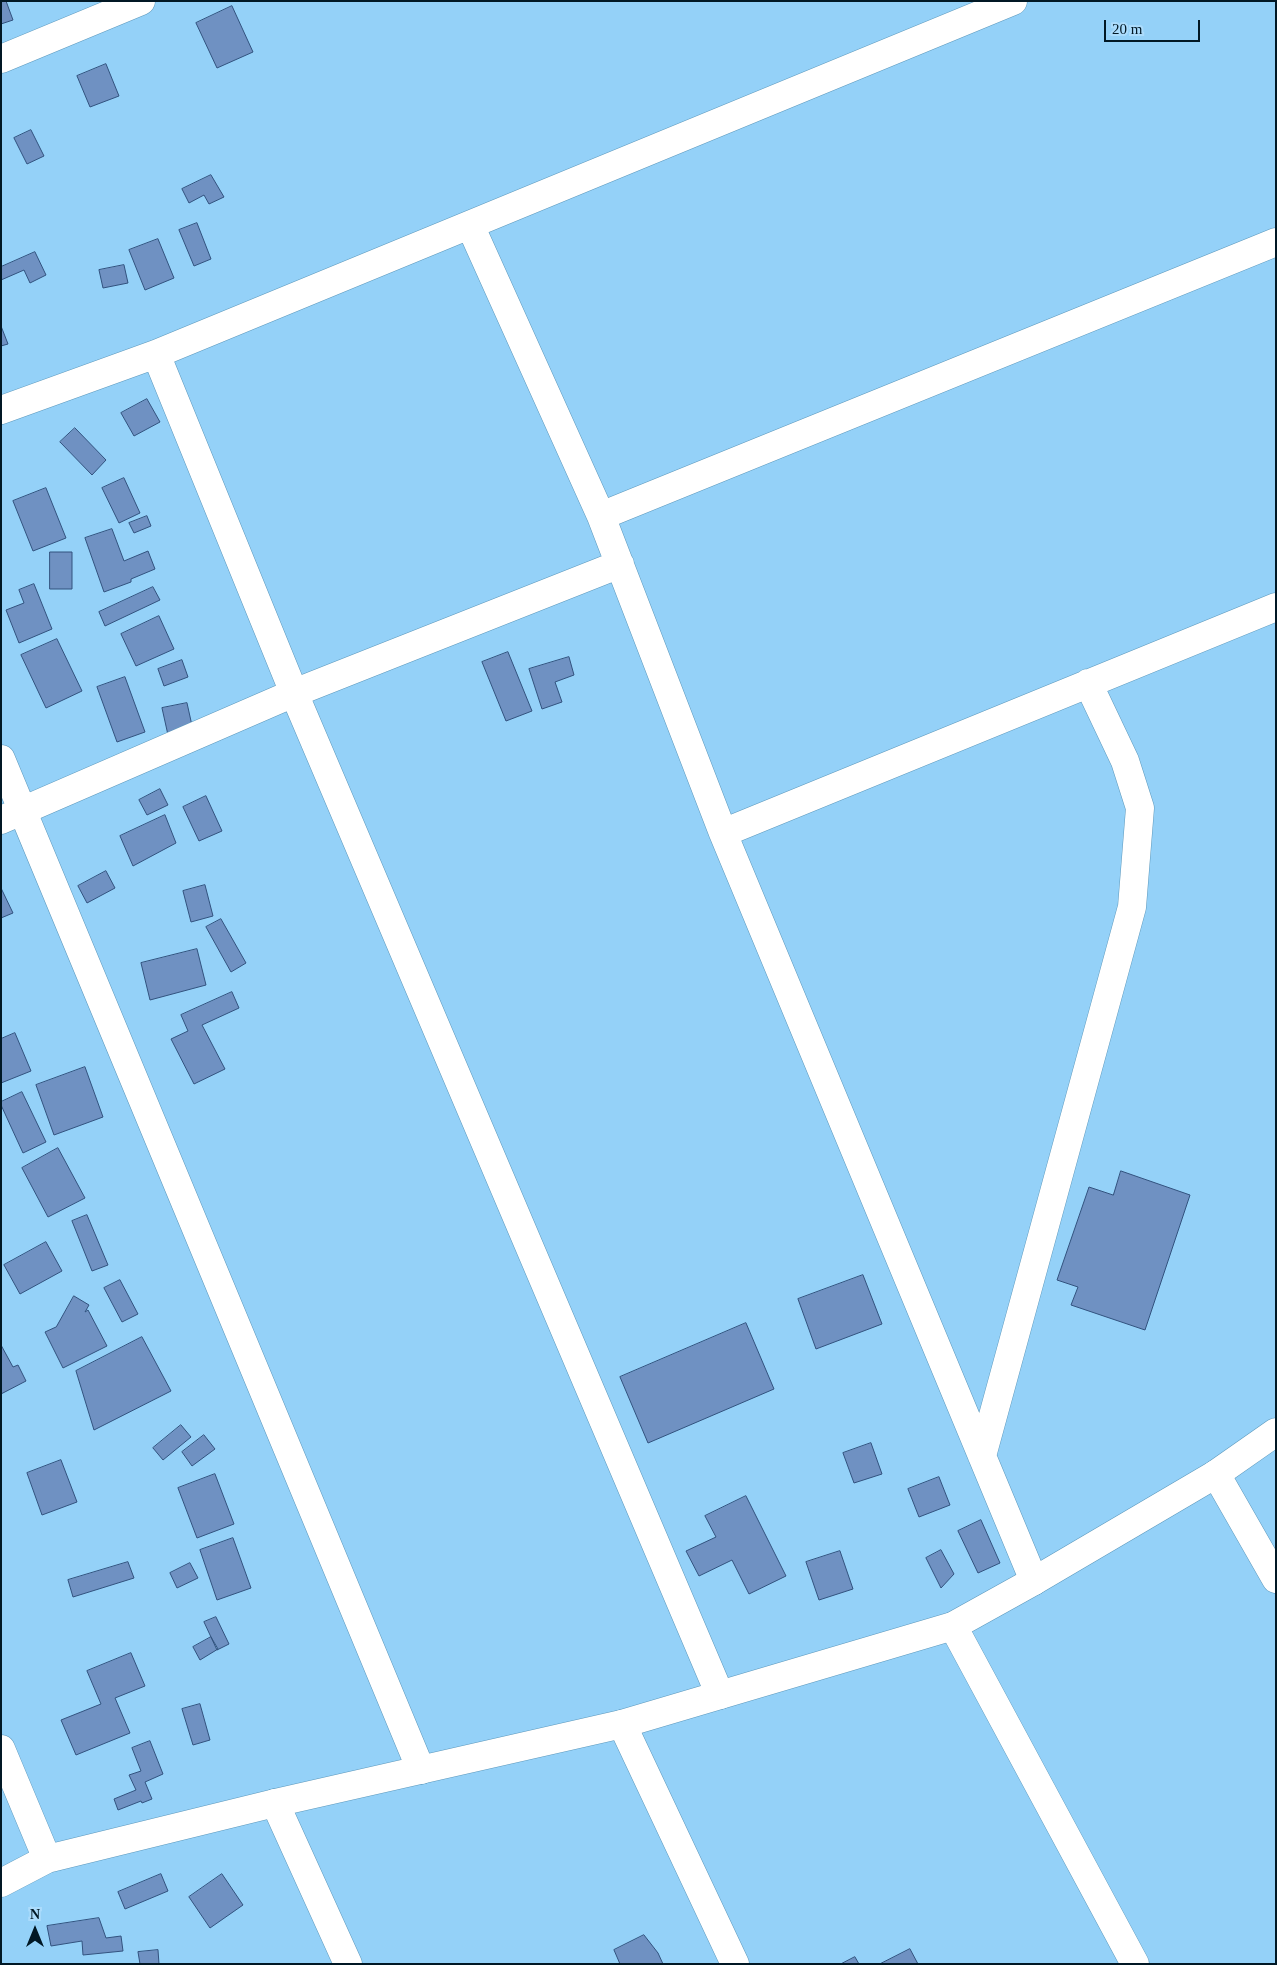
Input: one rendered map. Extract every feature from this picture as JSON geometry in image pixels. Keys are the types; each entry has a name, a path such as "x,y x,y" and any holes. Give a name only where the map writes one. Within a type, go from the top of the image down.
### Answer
{"street":[{"path":"1,59 141,1"},
{"path":"1,410 156,354 1013,1"},
{"path":"470,225 601,516 722,833 1034,1581"},
{"path":"601,516 1276,242"},
{"path":"156,354 294,693 720,1695"},
{"path":"12,815 294,693 620,564"},
{"path":"722,833 1276,607"},
{"path":"982,1456 1132,907 1140,808 1126,761 1088,683"},
{"path":"1,759 12,815 421,1770"},
{"path":"1,1883 47,1859 274,1803 622,1724 954,1626 1216,1474 1276,1432"},
{"path":"1216,1474 1276,1579"},
{"path":"954,1626 1136,1964"},
{"path":"622,1724 735,1964"},
{"path":"1,1749 47,1859"},
{"path":"274,1803 348,1964"}],"building":[{"path":"1,1 6,1 13,20 1,24"},
{"path":"232,6 253,52 217,68 196,23"},
{"path":"106,64 119,96 90,107 77,76"},
{"path":"31,130 44,156 27,164 14,138"},
{"path":"211,175 224,197 209,204 204,195 189,203 182,189"},
{"path":"197,223 211,259 194,266 179,230"},
{"path":"158,239 174,278 145,290 129,250"},
{"path":"35,252 46,275 30,283 24,270 1,280 1,267"},
{"path":"124,265 128,283 103,288 99,270"},
{"path":"1,326 8,344 1,346"},
{"path":"147,399 160,422 134,436 121,413"},
{"path":"75,428 106,460 92,475 60,442"},
{"path":"124,478 140,513 119,523 102,488"},
{"path":"46,488 66,538 33,551 13,501"},
{"path":"147,516 151,526 134,533 129,523"},
{"path":"112,529 124,561 148,551 155,569 131,579 131,582 104,592 85,538"},
{"path":"50,552 72,552 72,589 50,589"},
{"path":"34,584 52,629 19,643 6,610 24,603 19,590"},
{"path":"153,587 160,600 105,626 99,612"},
{"path":"159,616 174,649 136,666 121,634"},
{"path":"57,639 82,691 46,708 21,655"},
{"path":"508,652 532,711 506,721 482,662"},
{"path":"569,657 574,675 555,682 562,702 542,709 529,669"},
{"path":"182,660 188,677 164,686 158,669"},
{"path":"125,677 145,732 117,742 97,687"},
{"path":"187,703 193,730 168,735 162,708"},
{"path":"160,789 168,805 147,815 139,800"},
{"path":"206,796 222,831 199,841 183,807"},
{"path":"165,815 176,843 133,866 120,836"},
{"path":"106,871 115,888 87,903 78,886"},
{"path":"205,885 213,916 191,922 183,891"},
{"path":"1,888 13,913 1,918"},
{"path":"221,919 246,963 231,972 206,927"},
{"path":"197,949 206,985 150,1000 141,963"},
{"path":"232,992 239,1008 202,1025 225,1069 194,1084 171,1039 188,1031 181,1015"},
{"path":"15,1033 31,1071 1,1083 1,1039"},
{"path":"85,1067 103,1117 54,1135 36,1085"},
{"path":"22,1092 46,1142 23,1153 1,1105 1,1102"},
{"path":"58,1148 85,1198 48,1217 22,1168"},
{"path":"1121,1171 1190,1195 1145,1330 1071,1305 1078,1287 1057,1280 1089,1187 1113,1195"},
{"path":"87,1215 108,1265 92,1271 72,1221"},
{"path":"46,1242 62,1271 20,1294 4,1265"},
{"path":"863,1275 882,1324 816,1349 798,1299"},
{"path":"120,1280 138,1314 122,1322 104,1288"},
{"path":"74,1296 89,1305 85,1312 88,1310 107,1346 63,1368 45,1332 56,1327"},
{"path":"746,1323 774,1389 648,1443 620,1377"},
{"path":"142,1337 171,1391 94,1430 76,1371"},
{"path":"1,1345 13,1367 18,1365 26,1381 1,1394"},
{"path":"181,1425 191,1437 163,1460 153,1448"},
{"path":"204,1435 215,1449 192,1466 182,1452"},
{"path":"871,1443 882,1474 854,1483 843,1453"},
{"path":"61,1460 77,1502 42,1515 27,1473"},
{"path":"215,1474 234,1524 197,1538 178,1488"},
{"path":"939,1477 950,1505 919,1517 908,1489"},
{"path":"746,1496 786,1576 749,1594 732,1560 699,1576 686,1551 716,1537 705,1516"},
{"path":"981,1520 1000,1563 978,1573 958,1531"},
{"path":"233,1538 251,1588 217,1600 200,1550"},
{"path":"941,1550 954,1574 941,1588 926,1558"},
{"path":"840,1551 853,1589 819,1600 806,1562"},
{"path":"128,1562 134,1578 73,1597 68,1580"},
{"path":"190,1563 198,1578 177,1588 170,1573"},
{"path":"216,1617 229,1644 217,1650 204,1622"},
{"path":"211,1637 218,1649 200,1660 193,1647"},
{"path":"131,1653 145,1686 115,1698 130,1733 76,1755 61,1720 101,1704 87,1671"},
{"path":"200,1704 210,1740 193,1745 182,1709"},
{"path":"150,1741 163,1774 145,1782 152,1799 118,1810 114,1799 136,1790 129,1775 141,1771 132,1748"},
{"path":"161,1874 168,1891 125,1909 118,1892"},
{"path":"222,1874 243,1905 210,1928 189,1897"},
{"path":"99,1918 106,1938 121,1936 123,1951 83,1955 82,1941 51,1946 47,1926"},
{"path":"644,1935 658,1953 663,1964 620,1964 614,1950"},
{"path":"910,1949 918,1964 880,1964"},
{"path":"158,1950 159,1964 140,1964 138,1952"},
{"path":"855,1957 859,1964 841,1964"}]}
